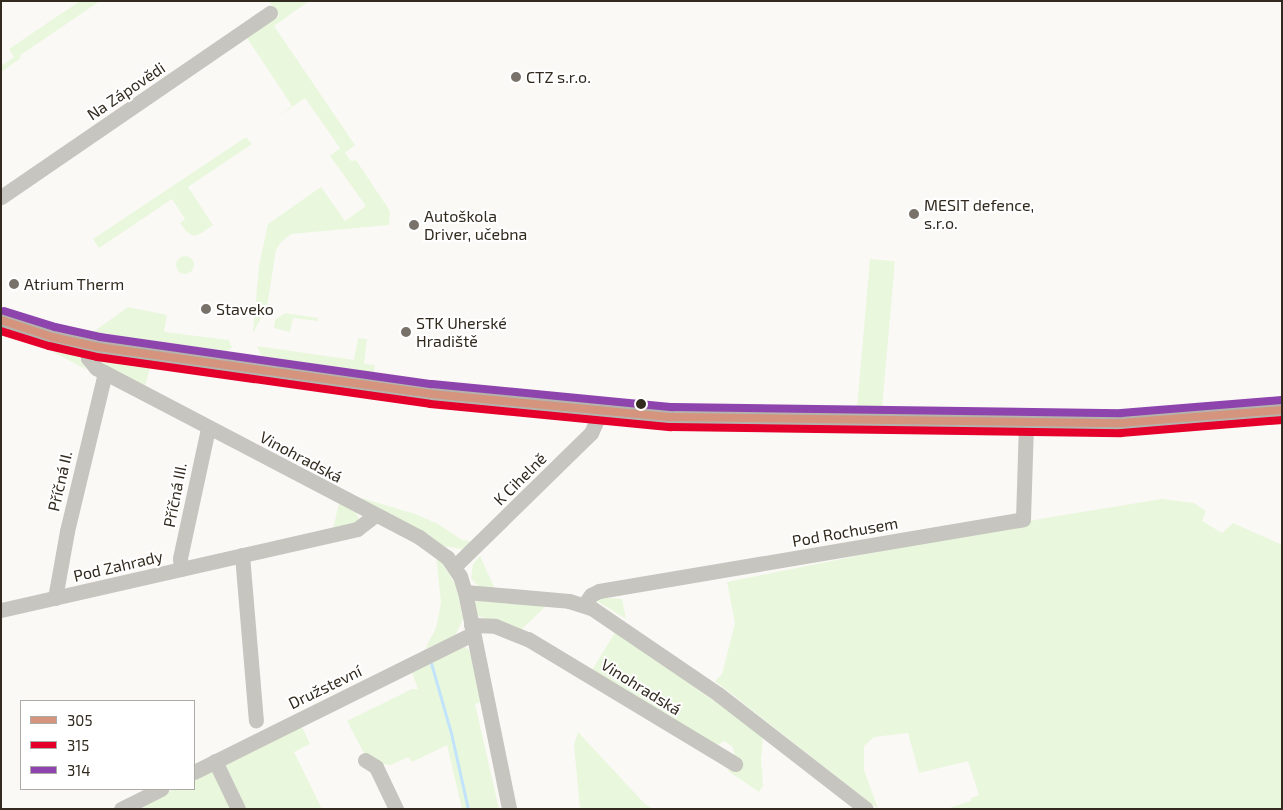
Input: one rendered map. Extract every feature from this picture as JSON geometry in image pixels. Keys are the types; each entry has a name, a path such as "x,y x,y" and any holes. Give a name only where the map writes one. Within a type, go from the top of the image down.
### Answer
{"main road":[{"path":"1,320 85,345 431,394 688,418 1144,422 1282,410"}],"street":[{"name":"Na Zápovědi","path":"1,197 270,13"},
{"name":"Vinohradská","path":"85,345 92,364 103,377 208,428 374,516 429,542 455,566 465,592 509,809"},
{"name":"Příčná II.","path":"55,598 103,377"},
{"name":"K Cihelně","path":"455,566 591,433 601,411"},
{"name":"Pod Rochusem","path":"584,605 591,595 599,591 1023,519 1026,422"},
{"name":"Příčná III.","path":"181,569 180,558 208,428"},
{"name":"Pod Zahrady","path":"1,610 357,529 374,516"},
{"path":"242,555 256,720"},
{"path":"465,592 584,605 609,618 718,694 866,809"},
{"name":"Vinohradská","path":"472,630 495,626 528,639 735,764"},
{"name":"Družstevní","path":"195,772 472,630"},
{"path":"365,760 374,765 396,809"},
{"path":"214,762 238,809"},
{"path":"121,809 159,790"}],"green space":[{"path":"80,1 100,1 19,56 21,58 1,72 1,66 14,57 9,49"},
{"path":"269,1 309,1 274,26 355,145 345,153 351,161 356,160 390,211 389,225 291,234 281,242 276,250 267,307 253,333 259,266 268,224 321,187 345,221 366,206 330,156 340,148 305,98 270,122 292,106 247,38 279,16"},
{"path":"246,137 252,144 188,187 213,225 194,236 187,232 180,223 185,219 172,199 99,248 93,239"},
{"path":"185,256 191,259 194,265 191,271 185,274 179,271 176,265 179,259"},
{"path":"870,259 895,261 882,409 857,406"},
{"path":"128,307 167,315 164,332 229,340 232,348 226,351 93,332"},
{"path":"285,313 318,318 318,321 293,318 290,332 274,328 275,320"},
{"path":"16,332 75,351 87,370"},
{"path":"358,338 367,339 364,364 375,365 374,373 262,357 257,346 354,360"},
{"path":"101,357 151,364 145,386 101,364"},
{"path":"358,497 415,514 438,524 462,540 470,541 469,546 462,549 443,546"},
{"path":"1162,499 1194,503 1206,511 1202,521 1222,533 1233,523 1282,545 1282,809 946,809 971,801 971,798 979,795 968,761 919,773 908,733 874,737 864,746 864,770 878,809 715,681 722,674 735,623 727,582 1045,518"},
{"path":"339,503 355,511 359,519 357,522 333,529"},
{"path":"436,554 456,585 463,619 455,636 425,649 436,628 441,603"},
{"path":"480,556 495,589 479,587 471,578 473,564"},
{"path":"597,597 622,599 626,619 597,601"},
{"path":"474,598 547,605 521,630 478,616 474,612"},
{"path":"616,631 763,736 761,759 763,786 759,792 728,771 736,759 733,747 724,741 713,748 592,670"},
{"path":"463,645 471,652 481,702 475,704 499,809 462,809 447,745 412,762 408,757 391,765 383,764 365,755 347,721 412,689 418,689 411,670"},
{"path":"300,723 310,744 294,752 322,809 246,809 225,764"},
{"path":"578,732 645,804 653,809 580,809 574,745"},
{"path":"212,771 233,809 125,809 172,790 195,790 195,780"}],"waterway":[{"path":"431,663 451,733 468,809"}],"transit line":[{"name":"314","path":"4,311 55,327 100,337 432,384 673,407 1121,413 1281,400"},
{"name":"305","path":"1,320 52,337 98,347 431,394 672,417 1121,423 1282,410"},
{"name":"315","path":"1,331 49,346 97,357 430,404 671,427 1121,433 1282,420"}],"place":[{"name":"CTZ s.r.o.","path":"516,77"},
{"name":"MESIT defence, s.r.o.","path":"914,214"},
{"name":"Autoškola Driver, učebna","path":"414,225"},
{"name":"Atrium Therm","path":"14,284"},
{"name":"Staveko","path":"206,309"},
{"name":"STK Uherské Hradiště","path":"406,332"}]}
